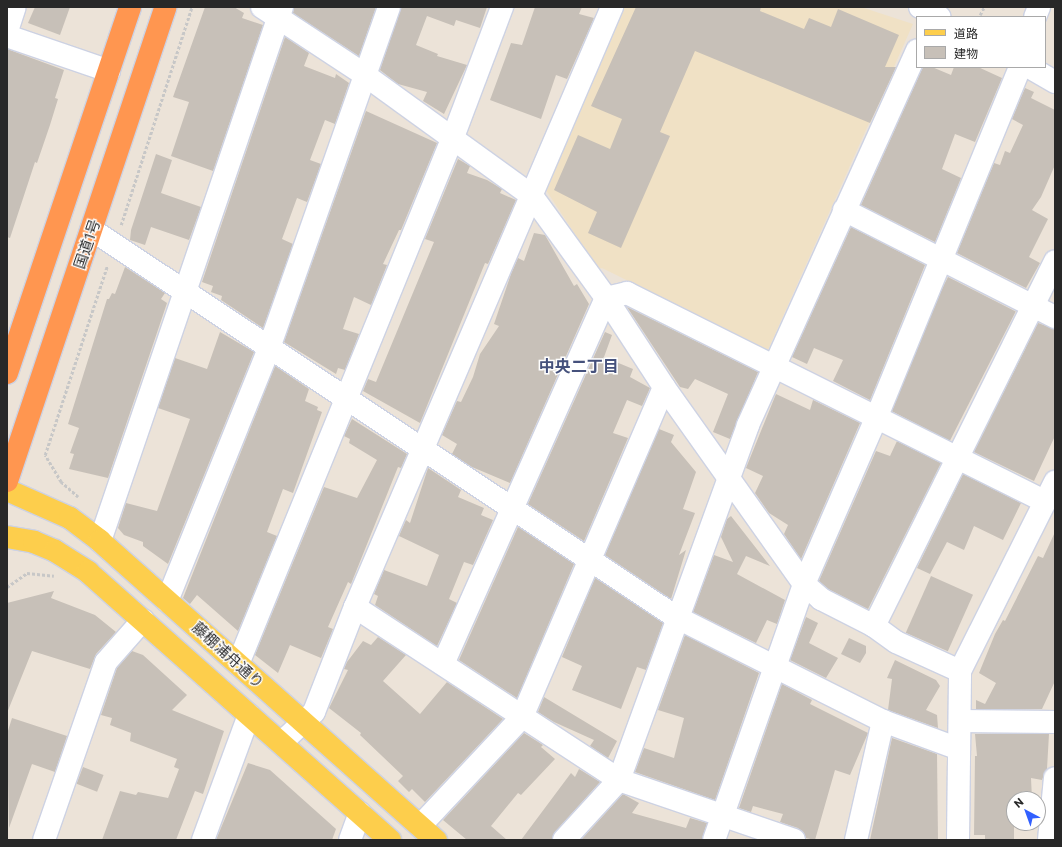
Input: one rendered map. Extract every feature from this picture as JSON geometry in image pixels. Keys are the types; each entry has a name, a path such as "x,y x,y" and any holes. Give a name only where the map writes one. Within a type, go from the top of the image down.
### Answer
{"highway":[{"path":"7,373 130,7"},
{"name":"国道1号","path":"7,481 166,7"}],"main road":[{"name":"藤棚浦舟通り","path":"7,490 103,532 167,600 428,833"},
{"name":"藤棚浦舟通り","path":"7,537 34,542 70,559 88,572 390,840"}],"street":[{"path":"7,31 15,7"},
{"path":"167,600 269,348 389,7"},
{"path":"238,664 454,137 502,7"},
{"path":"281,743 302,721 314,712 355,607 424,450 612,7"},
{"path":"103,532 186,293 274,10 454,137 532,196 606,298 664,387 804,584 821,599 846,614 874,626 896,642 960,671"},
{"path":"7,36 109,71"},
{"path":"564,840 619,780 727,476 775,364 916,52"},
{"path":"714,840 804,584 877,416 1020,68"},
{"path":"1031,68 1055,82"},
{"path":"844,210 1055,317"},
{"path":"92,230 269,348 348,398 676,618 883,721 960,749"},
{"path":"874,626 1055,261"},
{"path":"606,298 627,293 775,364 957,456 1046,512"},
{"path":"443,664 606,298"},
{"path":"428,833 522,717 591,561 664,387"},
{"path":"958,840 960,671 1046,512 1055,482"},
{"path":"355,607 619,780 794,840"},
{"path":"44,840 106,662 143,620"},
{"path":"203,840 249,715"},
{"path":"856,840 883,721"},
{"path":"960,721 1055,722"},
{"path":"1051,840 1055,778"},
{"path":"350,840 360,813"}],"path":[{"path":"103,532 61,482 45,455 192,7"},
{"path":"980,15 984,7"}],"shaded area":[{"path":"615,7 861,7 913,24 768,350 602,268 598,269 540,181"}],"building":[{"path":"35,7 70,7 60,35 28,23"},
{"path":"205,7 234,7 244,13 242,18 263,25 213,171 171,156 189,102 173,97"},
{"path":"294,7 376,7 359,56 293,13"},
{"path":"401,7 487,7 480,28 456,20 454,26 427,16 416,45 438,54 437,56 467,65 444,114 423,101 427,92 398,84 380,70"},
{"path":"535,7 582,7 579,14 594,18 567,79 556,75 541,119 490,100 511,43 522,45"},
{"path":"636,7 761,7 760,11 804,29 809,18 831,27 838,9 899,35 885,67 896,67 870,123 695,51 660,132 670,136 621,248 588,233 597,212 554,190 578,135 610,149 622,119 591,106"},
{"path":"285,37 309,53 304,66 335,78 336,74 349,83 335,124 325,120 310,160 321,164 307,202 297,198 282,239 293,244 263,328 221,300 222,296 211,292 213,286 202,282"},
{"path":"7,49 64,70 55,98 58,99 50,125 37,163 35,162 10,238 7,237"},
{"path":"923,68 934,68 951,75 954,68 980,68 1002,78 975,142 955,134 942,169 961,178 935,242 861,205"},
{"path":"1025,88 1034,92 1031,98 1055,110 1055,165 1041,197 1032,210 1048,219 1029,257 1040,263 1026,288 957,253 994,163 1000,165 1005,151 1010,153 1023,125 1012,119"},
{"path":"366,111 437,143 401,230 399,230 383,264 387,265 371,305 354,297 343,329 359,334 345,370 338,368 336,374 284,342"},
{"path":"156,154 172,160 161,193 201,207 189,240 151,227 145,245 130,240 131,230"},
{"path":"458,159 470,166 467,173 487,180 502,189 500,193 516,200 488,264 485,263 420,423 363,391 368,379 376,382 434,242 425,239"},
{"path":"851,227 925,265 870,400 833,381 843,360 814,348 807,364 792,357"},
{"path":"534,233 545,235 574,286 577,284 589,304 510,483 472,467 452,454 457,444 442,435 457,401 461,402 473,377 480,354 499,326 494,324 511,274 518,258 524,261"},
{"path":"125,267 165,293 161,299 167,303 108,478 69,469 74,454 70,453 79,428 68,424 107,299 109,299 112,293 115,294"},
{"path":"948,277 1016,312 950,441 882,406"},
{"path":"627,307 758,372 730,439 713,432 728,394 695,379 688,389 680,387"},
{"path":"1038,323 1055,329 1055,436 1034,481 974,452"},
{"path":"220,332 254,352 168,564 143,546 143,542 124,535 118,528 126,503 157,511 190,419 158,408 175,358 207,369"},
{"path":"605,332 612,335 604,357 633,369 630,377 650,388 642,406 627,400 613,433 628,438 584,541 528,504"},
{"path":"275,366 309,389 305,401 318,407 317,410 322,412 293,493 283,489 267,532 277,536 238,631 197,595 190,604 183,598"},
{"path":"776,394 810,410 813,400 860,423 801,559 784,534 788,525 769,513 755,493 763,476 746,468"},
{"path":"352,419 407,454 401,468 398,467 351,584 348,582 328,627 333,629 321,658 290,645 278,673 255,655 324,487 357,498 377,460 349,443 350,439 344,436"},
{"path":"659,429 674,435 671,442 696,472 683,509 695,513 679,555 686,550 671,599 605,555"},
{"path":"897,441 941,463 868,609 828,589 819,581 876,451 890,456"},
{"path":"428,468 461,490 458,497 484,508 481,515 493,520 473,565 464,562 449,599 457,603 437,646 375,605 378,596 374,594 384,570 427,586 439,555 399,536 406,520 410,523"},
{"path":"963,474 1021,503 1003,540 974,526 964,550 947,542 930,574 917,568"},
{"path":"731,516 770,566 746,556 737,574 785,600 777,624 767,620 756,643 693,612 714,555 733,562 721,537 727,519"},
{"path":"518,527 574,564 517,698 459,660"},
{"path":"1055,532 1055,681 1042,709 976,709 976,700 985,704 996,683 979,673 995,634 1003,620 1005,621 1038,556 1043,558"},
{"path":"931,576 973,595 948,651 906,633"},
{"path":"595,578 663,623 646,670 637,667 621,709 572,690 582,666 562,657"},
{"path":"54,591 51,598 95,615 116,632 96,654 90,669 32,651 7,713 7,603"},
{"path":"806,617 818,623 809,643 838,658 826,678 790,660"},
{"path":"685,635 759,673 715,800 635,772 644,748 674,758 684,718 658,710"},
{"path":"378,637 406,655 383,681 420,714 447,682 503,719 425,802 412,789 409,792 398,781 403,776 360,735 361,733 329,708 348,670 344,669 347,662 363,641 371,645"},
{"path":"849,638 866,646 866,653 860,663 841,654"},
{"path":"132,651 143,655 187,695 172,710 224,731 203,794 195,791 176,840 102,840 120,791 136,795 138,792 168,798 179,769 174,767 177,759 130,741 131,733 110,725 112,718 101,715 117,668"},
{"path":"895,660 936,680 940,686 926,710 937,715 938,728 888,710 892,679 887,678"},
{"path":"782,684 812,700 810,704 868,733 850,775 835,770 815,840 806,838 798,828 780,822 783,814 753,806 751,812 739,808"},
{"path":"544,697 617,741 608,758 590,746 594,740 554,722 538,712"},
{"path":"12,718 67,736 55,772 32,764 9,828 7,734"},
{"path":"524,733 543,745 541,747 555,759 521,795 518,793 491,826 507,840 467,840 443,820"},
{"path":"975,734 1049,734 1047,769 1042,780 1031,778 1032,791 1006,791 1006,831 1014,831 1014,840 985,840 985,835 974,835 975,756 977,756"},
{"path":"892,738 937,754 938,840 870,840"},
{"path":"248,763 270,770 336,829 332,840 216,840"},
{"path":"83,767 104,775 97,792 77,784"},
{"path":"579,769 600,782 555,832 552,840 521,840 571,773 575,777"},
{"path":"623,794 639,803 632,813 686,828 690,818 707,823 702,840 581,840"}],"district":[{"name":"中央二丁目","path":"579,366"}]}
